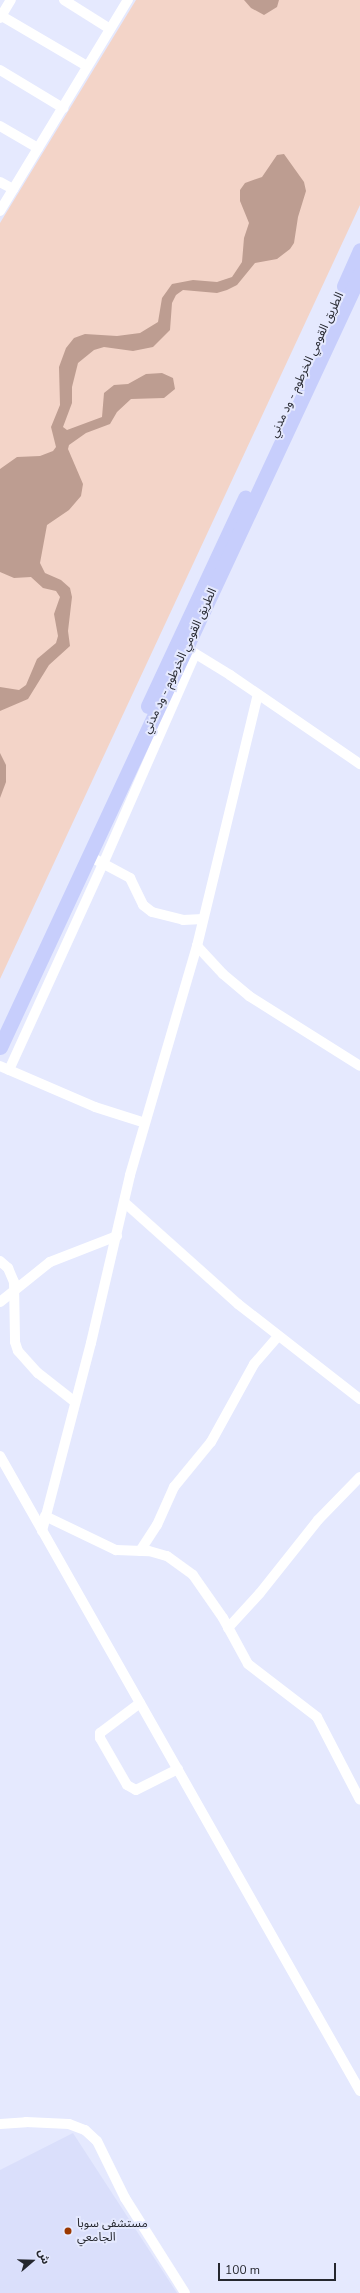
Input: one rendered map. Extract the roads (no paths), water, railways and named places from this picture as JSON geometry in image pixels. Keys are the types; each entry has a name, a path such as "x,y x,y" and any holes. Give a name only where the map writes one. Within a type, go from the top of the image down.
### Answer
{"highway":[{"name":"الطريق القومي الخرطوم - ود مدني","path":"0,1023 186,649 360,250"},
{"name":"الطريق القومي الخرطوم - ود مدني","path":"0,1047 360,274"}],"street":[{"path":"11,0 1,16 87,66"},
{"path":"64,0 110,29"},
{"path":"0,211 128,0"},
{"path":"0,70 63,108"},
{"path":"0,126 38,148"},
{"path":"0,182 13,189"},
{"path":"145,1123 95,1107 4,1068 103,864 186,649 258,694 360,764"},
{"path":"42,1531 117,1236 124,1202 145,1123 197,946 258,694"},
{"path":"89,856 130,878 142,905 152,912 179,920 203,919"},
{"path":"197,946 224,974 249,996 360,1066"},
{"path":"124,1202 238,1304 360,1399"},
{"path":"0,1302 15,1288 50,1262 117,1236"},
{"path":"0,1260 13,1276 15,1288 15,1342 18,1350 38,1373 75,1402"},
{"path":"140,1550 157,1525 174,1487 211,1442 254,1364 278,1336"},
{"path":"0,1456 360,2091"},
{"path":"228,1628 260,1593 318,1520 360,1477"},
{"path":"45,1516 116,1550 140,1550 167,1556 188,1571 201,1585 228,1628 248,1664 317,1717 360,1800"},
{"path":"140,1703 100,1733 100,1738 127,1785 136,1790 178,1769"},
{"path":"0,2124 26,2122 69,2124 85,2130 93,2137 125,2198 185,2293"}],"place":[{"name":"مستشفى سوبا الجامعي","path":"68,2231"}]}
